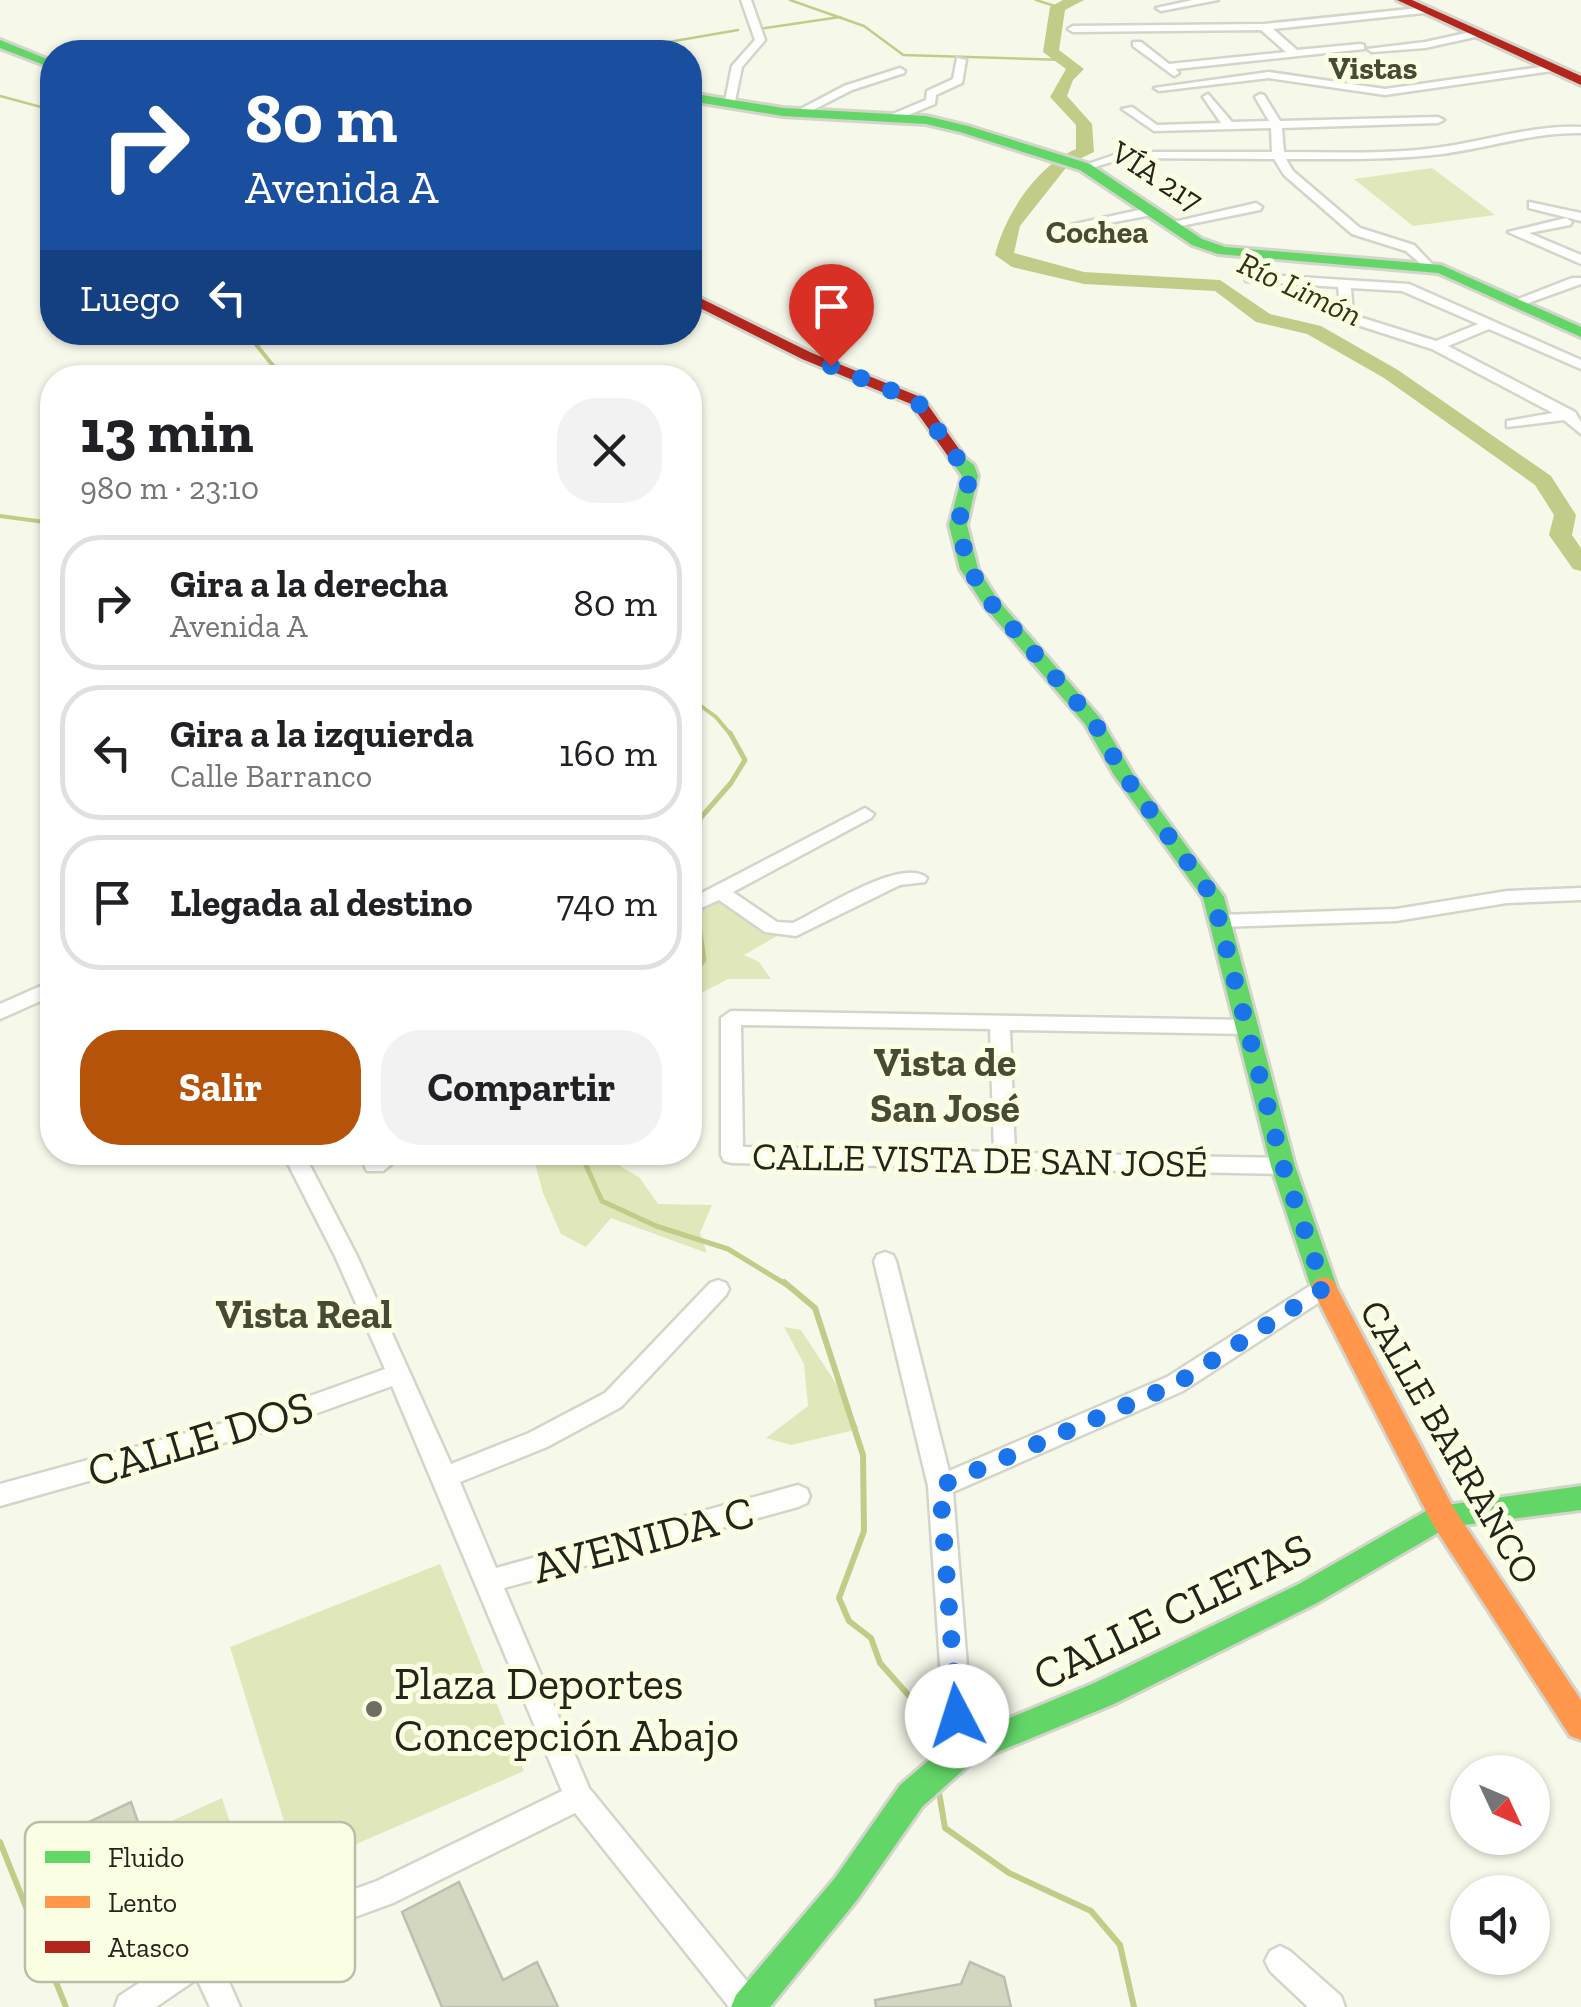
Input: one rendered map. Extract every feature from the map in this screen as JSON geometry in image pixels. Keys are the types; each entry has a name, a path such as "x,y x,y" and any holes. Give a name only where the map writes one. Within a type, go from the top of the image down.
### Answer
{"street":[{"path":"730,101 737,66 760,40 746,0"},
{"path":"1162,5 1213,0"},
{"path":"1403,0 1581,82"},
{"path":"1073,29 1264,26 1386,18 1429,10"},
{"path":"1264,26 1296,55"},
{"path":"1167,67 1438,43 1480,33"},
{"path":"0,44 40,60"},
{"path":"1137,44 1187,84"},
{"path":"892,118 924,107 931,102 931,94 958,81 961,60"},
{"path":"1159,88 1269,74 1385,92 1555,68"},
{"path":"796,114 848,88 900,70"},
{"path":"1208,97 1230,126"},
{"path":"1260,97 1276,124 1278,155 1288,173 1356,230 1410,248 1428,267"},
{"name":"VÍA 217","path":"702,98 796,114 892,118 954,126 1085,167 1197,242 1223,251 1428,267 1581,333"},
{"path":"1128,109 1154,128 1438,120"},
{"path":"1085,167 1114,156 1385,156 1446,150 1554,129 1581,130"},
{"path":"1534,205 1581,217"},
{"path":"1072,226 1256,207"},
{"path":"1566,222 1511,233 1578,257"},
{"path":"1251,278 1404,288 1581,365"},
{"path":"1514,303 1577,281"},
{"path":"1344,283 1347,317 1437,346 1574,414 1581,430"},
{"name":"CALLE BARRANCO","path":"702,303 807,356 917,401 968,468 970,476 958,525 969,568 991,603 1094,722 1124,775 1213,897 1283,1166 1324,1288 1443,1516 1581,1726"},
{"path":"1437,346 1490,324"},
{"path":"1512,424 1574,414"},
{"path":"702,900 865,814"},
{"path":"719,891 772,928 796,930 882,884 918,878"},
{"path":"1219,922 1396,915 1508,897 1581,894"},
{"path":"0,1012 40,994"},
{"name":"CALLE VISTA DE SAN JOSÉ","path":"1248,1027 731,1018 732,1155 1283,1166"},
{"path":"1000,1025 1005,1161"},
{"path":"299,1165 346,1256 446,1477 580,1797 748,2007"},
{"path":"885,1261 940,1486 960,1753"},
{"path":"940,1486 1176,1384 1324,1288"},
{"path":"446,1477 538,1440 612,1400 718,1289"},
{"name":"CALLE DOS","path":"0,1495 276,1418 397,1374"},
{"name":"AVENIDA C","path":"488,1582 798,1496"},
{"path":"1443,1516 1581,1498"},
{"name":"CALLE CLETAS","path":"748,2007 846,1889 911,1796 960,1753 1103,1694 1273,1610 1443,1516"},
{"path":"355,1903 580,1797"},
{"path":"1280,1962 1330,2007"},
{"path":"130,2007 167,1982"},
{"path":"214,1982 225,2007"}],"green space":[{"path":"1432,168 1495,215 1413,226 1354,179"},
{"path":"718,898 726,900 777,936 744,955 759,962 771,979 728,979 702,993 702,905"},
{"path":"536,1165 620,1165 639,1177 658,1204 712,1205 700,1233 707,1253 611,1218 586,1247 561,1234"},
{"path":"784,1327 801,1330 835,1382 859,1429 791,1445 766,1438 808,1406 804,1364"},
{"name":"Plaza Deportes Concepción Abajo","path":"440,1564 524,1771 355,1845 355,1822 284,1822 230,1647"},
{"path":"222,1798 230,1822 169,1822"}],"building":[{"path":"131,1802 138,1822 89,1822"},
{"path":"459,1882 503,1980 537,1962 558,2007 442,2007 402,1912"},
{"path":"970,1962 1004,1977 1011,2007 876,2007 875,2000 961,1984"}],"waterway":[{"path":"790,0 839,17"},
{"path":"1036,0 1058,7"},
{"name":"Río Limón","path":"1069,159 1085,152 1084,124 1058,97 1066,78 1076,69 1051,52 1058,7 1077,0"},
{"path":"759,29 839,17"},
{"path":"839,17 864,26 902,54"},
{"path":"680,40 738,30"},
{"path":"903,55 1066,60"},
{"path":"0,96 40,107"},
{"name":"Río Limón","path":"1060,164 1011,225 1004,255 1019,263 1084,278 1220,286 1263,318 1314,330 1391,374 1543,481 1565,515 1560,535 1581,564"},
{"path":"256,345 273,365"},
{"path":"0,516 40,521"},
{"path":"702,707 731,735"},
{"path":"702,816 745,760 730,733"},
{"path":"702,946 702,962"},
{"path":"586,1165 602,1201 656,1226 728,1249 787,1285"},
{"path":"784,1282 815,1308 863,1455 864,1531 839,1598 849,1621 871,1638 880,1663 927,1716 933,1756"},
{"path":"939,1792 945,1828 1009,1873 1091,1911 1120,1945 1134,2007"},
{"path":"0,1842 25,1904"},
{"path":"56,1982 66,2007"}],"traffic: fast":[{"path":"0,44 40,60"},
{"path":"702,99 783,112 926,120 964,129 1085,167 1197,242 1223,251 1441,269 1581,333"},
{"path":"956,456 970,476 958,525 969,569 991,603 1093,722 1124,775 1213,897 1283,1166 1324,1287"},
{"path":"748,2007 846,1889 911,1796 960,1753 1103,1694 1307,1594 1443,1516 1581,1498"}],"traffic: slow":[{"path":"1324,1287 1443,1516 1581,1726"}],"traffic: jam":[{"path":"1403,0 1581,81"},
{"path":"702,303 807,356 917,401 956,456"}],"place":[{"name":"Plaza Deportes Concepción Abajo","path":"374,1709"}],"district":[{"name":"Vistas","path":"1373,68"},
{"name":"Cochea","path":"1097,232"},
{"name":"Vista de San José","path":"945,1085"},
{"name":"Vista Real","path":"304,1314"}],"route":[{"path":"831,366 917,401 968,468 970,476 958,525 969,568 991,603 1094,722 1124,775 1213,897 1283,1166 1324,1288 1176,1384 940,1486 957,1716"}]}
